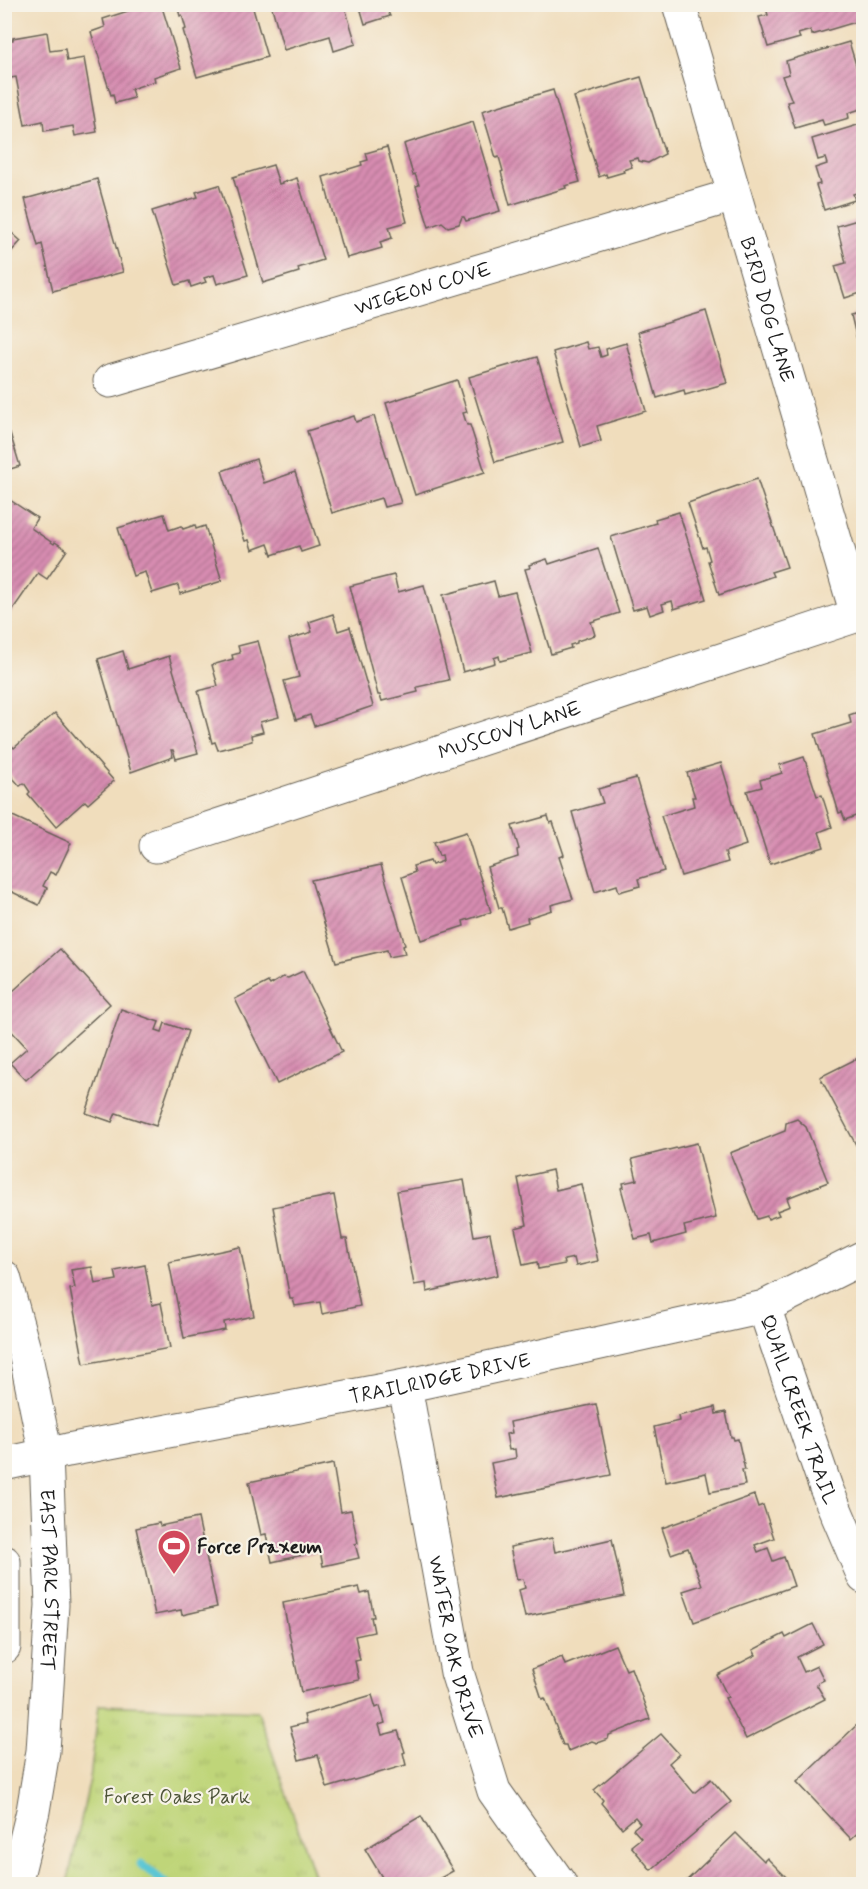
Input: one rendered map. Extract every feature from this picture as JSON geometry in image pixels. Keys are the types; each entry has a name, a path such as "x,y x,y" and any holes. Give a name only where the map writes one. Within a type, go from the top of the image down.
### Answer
{"street":[{"name":"BIRD DOG LANE","path":"679,4 860,614"},
{"name":"WIGEON COVE","path":"110,381 734,195"},
{"name":"MUSCOVY LANE","path":"156,846 860,614"},
{"name":"TRAILRIDGE DRIVE","path":"4,1464 405,1386 764,1307 864,1257"},
{"name":"EAST PARK STREET","path":"4,1277 26,1357 46,1455 52,1605 43,1751 33,1811 15,1884"},
{"name":"QUAIL CREEK TRAIL","path":"764,1307 826,1488 864,1576"},
{"name":"WATER OAK DRIVE","path":"405,1386 457,1672 494,1791 560,1884"},
{"path":"4,1562 4,1647"}],"green space":[{"name":"Forest Oaks Park","path":"99,1705 258,1711 317,1884 67,1884 90,1779"}],"building":[{"path":"126,4 161,4 181,68 154,77 155,81 131,89 134,98 115,103 91,32 105,27 103,19 128,11"},
{"path":"271,4 344,4 356,44 334,51 330,36 284,50"},
{"path":"359,4 411,5 388,12 390,16 365,24"},
{"path":"760,4 855,4 859,21 812,35 811,30 798,34 800,38 768,47 759,17 768,15 766,8 761,9"},
{"path":"177,5 252,5 267,57 197,77 183,30 186,29"},
{"path":"47,32 50,51 65,49 67,61 84,58 97,132 75,136 73,126 44,131 43,121 25,125 16,77 5,79 5,42 13,38"},
{"path":"849,42 864,91 864,108 848,113 849,118 824,125 822,120 795,128 787,102 792,101 782,76 789,74 786,61"},
{"path":"641,77 665,154 648,163 639,161 638,158 629,160 632,167 623,170 624,172 599,177 574,97"},
{"path":"553,90 580,182 510,205 499,157 496,158 482,111"},
{"path":"473,122 500,211 466,221 462,217 459,224 448,227 442,222 429,227 416,186 419,185 415,174 413,175 404,144"},
{"path":"864,123 864,191 853,194 855,200 824,210 816,185 820,184 815,168 827,164 825,158 818,160 812,139"},
{"path":"387,147 407,222 389,227 392,238 380,242 382,248 347,258 342,248 323,177 362,165 361,162 368,160 366,153"},
{"path":"273,165 279,184 297,178 323,260 298,268 299,272 263,283 233,177"},
{"path":"97,179 123,272 53,291 42,244 38,246 25,199"},
{"path":"219,185 248,275 217,284 214,275 204,278 206,282 191,287 189,281 176,285 152,211 198,197 196,192"},
{"path":"864,218 864,292 845,298 835,266 846,263 837,226"},
{"path":"4,226 21,241 9,254 4,250"},
{"path":"706,311 727,383 685,395 684,390 657,398 638,332"},
{"path":"864,312 864,365 863,365 851,315"},
{"path":"586,342 588,349 598,347 601,357 607,355 606,349 626,343 646,411 597,426 601,441 581,447 553,352"},
{"path":"537,357 563,442 495,462 469,377"},
{"path":"457,380 467,412 463,413 467,425 470,425 485,472 415,495 386,403"},
{"path":"354,416 356,422 374,416 401,503 384,507 381,498 332,513 307,431"},
{"path":"10,433 20,466 4,471 4,435"},
{"path":"256,459 264,483 295,472 319,546 301,552 299,546 272,555 268,544 252,550 249,540 245,541 222,471"},
{"path":"757,479 787,567 771,572 773,576 719,595 706,547 703,548 688,503"},
{"path":"4,496 37,518 31,528 67,550 47,579 38,573 9,615 4,612"},
{"path":"679,512 706,599 674,609 672,601 662,604 664,610 650,615 647,606 633,610 611,537 656,523 655,519"},
{"path":"164,514 169,530 181,526 183,529 195,525 196,529 205,526 222,581 180,594 178,585 152,593 145,572 133,576 118,528"},
{"path":"598,548 619,613 591,622 595,635 577,641 570,645 571,648 551,654 525,569 530,568 529,565 547,559 549,564"},
{"path":"394,575 398,592 424,585 449,680 417,687 418,692 382,701 378,695 350,586"},
{"path":"494,581 498,596 515,592 532,653 500,661 499,656 494,658 495,663 463,672 443,595"},
{"path":"333,614 338,631 350,627 373,706 314,726 310,715 296,720 284,681 299,677 289,639 312,632 309,622"},
{"path":"258,641 279,717 260,722 263,732 251,735 252,741 218,750 215,742 212,743 198,691 218,686 212,665 233,659 232,655 240,653 238,646"},
{"path":"123,651 128,669 169,656 198,753 176,759 171,750 173,757 131,772 98,659"},
{"path":"864,710 864,806 859,807 861,814 845,820 842,812 839,813 815,734 851,723 849,715"},
{"path":"55,713 114,781 88,804 85,801 56,827 28,794 30,792 24,783 20,786 4,768 4,745 8,742 14,748"},
{"path":"804,757 817,796 822,795 832,827 819,832 824,847 770,864 747,791 762,787 760,780 782,773 779,765"},
{"path":"721,763 746,845 725,852 728,862 681,876 661,816 694,806 692,797 695,797 687,773"},
{"path":"636,778 664,871 638,879 640,886 619,892 617,885 595,892 572,812 603,803 598,789"},
{"path":"4,812 71,843 56,875 50,872 43,886 47,888 39,905 4,888"},
{"path":"548,816 550,823 553,822 564,855 559,857 573,899 551,905 552,910 527,918 528,922 508,928 502,908 499,908 487,867 518,857 517,850 519,849 512,826"},
{"path":"466,832 491,912 463,921 464,926 421,940 402,877 415,872 413,866 430,861 432,865 443,861 434,842"},
{"path":"381,865 405,945 403,946 405,954 389,957 387,950 336,962 311,880"},
{"path":"60,949 110,1004 26,1080 10,1063 27,1048 4,1023 4,999"},
{"path":"303,971 342,1052 277,1084 235,999 268,982 270,985 283,977 288,978"},
{"path":"121,1009 159,1022 156,1030 162,1032 165,1023 188,1031 156,1126 116,1113 112,1122 86,1113"},
{"path":"864,1055 864,1160 820,1077"},
{"path":"797,1119 806,1127 828,1182 787,1198 790,1206 777,1211 779,1215 768,1219 767,1216 757,1219 730,1153 785,1131 786,1123"},
{"path":"697,1143 716,1218 684,1226 686,1234 653,1243 651,1235 635,1239 621,1188 624,1187 623,1183 637,1180 632,1159"},
{"path":"552,1170 556,1190 581,1184 598,1261 576,1266 574,1258 564,1260 565,1264 538,1269 537,1262 523,1265 515,1228 527,1225 518,1178"},
{"path":"464,1180 474,1236 490,1233 498,1275 427,1292 426,1283 414,1285 397,1191"},
{"path":"334,1195 342,1239 347,1239 360,1306 322,1314 320,1302 295,1306 293,1299 290,1299 273,1207"},
{"path":"240,1247 254,1316 224,1322 225,1330 184,1338 169,1262"},
{"path":"145,1265 152,1305 161,1303 170,1348 84,1364 70,1289 75,1288 71,1270 92,1267 95,1284 117,1280 115,1271"},
{"path":"596,1404 611,1475 498,1498 491,1463 516,1458 515,1449 509,1450 506,1434 512,1433 510,1422"},
{"path":"715,1407 716,1414 726,1412 731,1437 734,1440 738,1439 745,1470 742,1470 745,1485 710,1492 706,1473 666,1482 654,1427 679,1421 678,1416"},
{"path":"333,1464 341,1512 351,1510 359,1558 323,1566 320,1551 272,1562 266,1534 261,1535 249,1482"},
{"path":"754,1495 758,1507 763,1505 774,1538 755,1545 758,1552 768,1548 773,1561 784,1557 794,1586 694,1622 683,1591 702,1585 688,1548 671,1554 662,1528"},
{"path":"198,1518 217,1607 182,1615 181,1610 155,1615 136,1528 159,1523 160,1526"},
{"path":"552,1538 555,1552 612,1539 624,1596 525,1617 519,1590 525,1588 523,1579 517,1580 510,1547"},
{"path":"359,1587 361,1594 369,1592 374,1617 371,1617 374,1632 355,1636 360,1660 355,1661 359,1680 301,1692 283,1603"},
{"path":"813,1624 823,1644 797,1657 804,1672 817,1666 824,1680 816,1684 825,1699 746,1739 725,1698 728,1697 717,1675 756,1655 753,1650 784,1634 786,1638"},
{"path":"615,1645 626,1670 631,1668 650,1719 609,1735 608,1739 597,1743 592,1741 568,1751 566,1745 563,1745 545,1698 542,1699 532,1669 562,1657 565,1665"},
{"path":"372,1695 376,1708 380,1706 385,1723 379,1725 382,1735 398,1731 405,1752 403,1753 406,1765 327,1788 318,1755 299,1760 290,1727 306,1723 304,1715"},
{"path":"860,1722 864,1726 864,1827 851,1839 797,1782"},
{"path":"661,1734 679,1754 669,1763 694,1793 711,1779 731,1802 651,1870 631,1846 641,1838 633,1829 640,1823 635,1817 622,1828 601,1803 603,1800 594,1790"},
{"path":"421,1816 453,1871 430,1884 386,1884 365,1849"},
{"path":"736,1833 764,1861 767,1858 793,1884 683,1884"}],"waterway":[{"path":"141,1864 166,1884"}],"place":[{"name":"Force Praxeum","path":"174,1575"}]}
